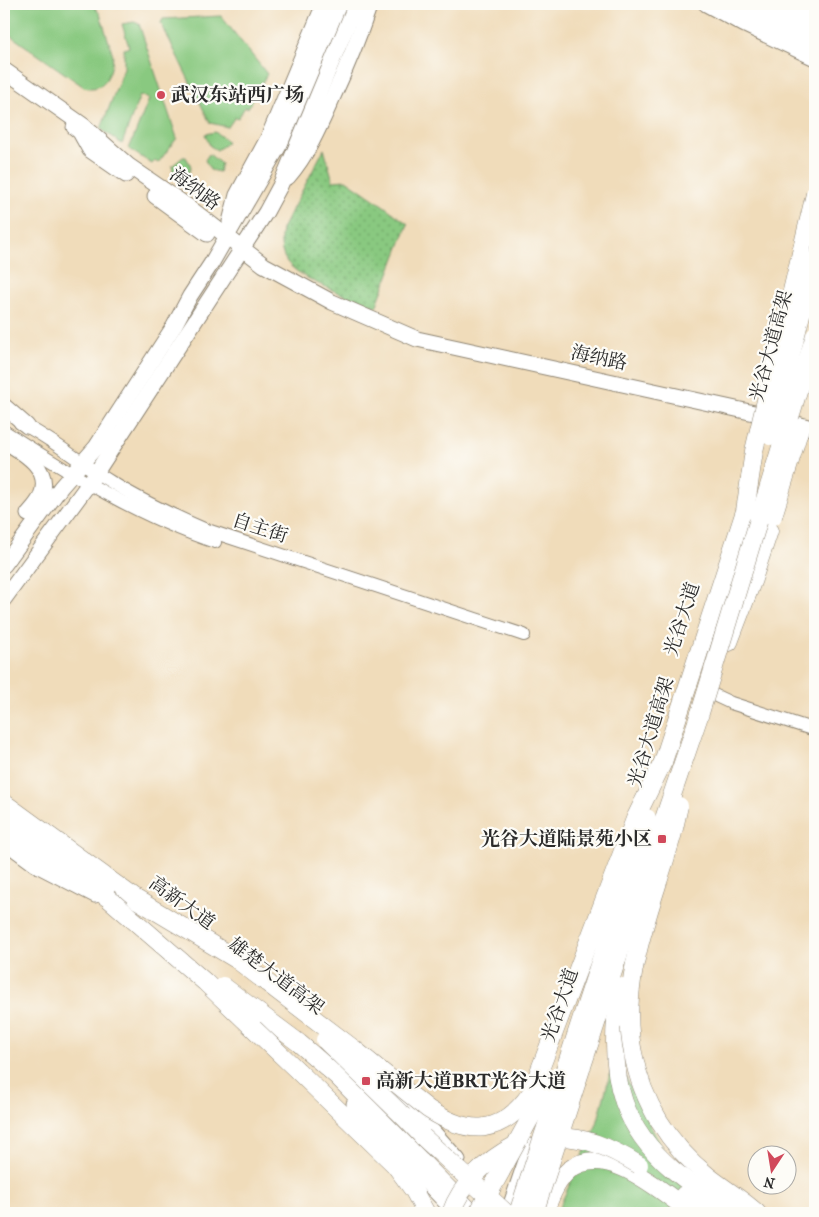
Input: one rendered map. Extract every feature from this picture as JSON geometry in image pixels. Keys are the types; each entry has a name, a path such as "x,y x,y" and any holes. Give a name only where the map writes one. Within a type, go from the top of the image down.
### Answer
{"highway":[{"path":"759,10 810,48 814,56"},
{"path":"759,10 815,29"},
{"path":"745,511 754,451 815,194"},
{"name":"光谷大道高架","path":"518,1213 646,823 663,762 765,455 815,260"},
{"name":"光谷大道高架","path":"534,1213 700,713 815,335"},
{"path":"724,654 753,579 815,375"},
{"path":"700,713 624,979 616,1019 615,1063 622,1099 635,1126 644,1138 658,1156 674,1171 730,1213"},
{"path":"700,713 671,842 642,934 630,1003 629,1024 636,1066 645,1094 666,1133 696,1166 757,1213"},
{"path":"136,899 236,959 440,1117 466,1128 494,1125 514,1113 530,1093 635,819 663,762"},
{"name":"雄楚大道高架","path":"4,803 319,1035 366,1079 498,1213"},
{"name":"雄楚大道高架","path":"4,823 299,1043 355,1093 472,1213"},
{"path":"103,897 205,982 375,1144 406,1178 426,1213"},
{"path":"478,1213 532,1115 615,915"},
{"path":"423,1137 506,1213"},
{"path":"452,1213 460,1194 477,1173 493,1159 523,1142 553,1138 586,1139 622,1154 711,1213"},
{"path":"543,1213 558,1183 569,1170 582,1162 595,1160 612,1162 630,1170 692,1213"}],"main road":[{"path":"224,241 236,195 268,138 324,4"},
{"path":"4,565 61,487 96,447 212,264 280,144 339,4"},
{"path":"4,599 93,477 266,212 280,186 356,4"},
{"path":"280,186 301,162 324,117 370,4"},
{"path":"706,4 814,56"},
{"path":"733,4 759,10 815,40"},
{"path":"785,4 803,13 815,23"},
{"name":"海纳路","path":"4,70 84,126 129,166 190,208 224,241"},
{"name":"海纳路","path":"4,77 80,132 90,150 239,251 260,271 305,296 351,316 375,322 417,339 768,416 815,429"},
{"name":"光谷大道","path":"506,1213 587,989 655,765 768,416 815,232"},
{"path":"543,1213 662,839 714,695 741,591 794,423 815,341"},
{"path":"4,406 27,426"},
{"path":"4,548 40,499 43,489 38,466 31,458 8,442"},
{"name":"高新大道","path":"4,796 274,994 325,1034 412,1108 506,1213"},
{"path":"4,828 103,897 321,1070 456,1213"},
{"path":"4,841 35,864 59,878 103,897"}],"street":[{"name":"自主街","path":"4,416 27,426 78,468"},
{"name":"自主街","path":"4,431 78,468 146,513 180,530 522,639"},
{"path":"714,695 731,703 815,730"}],"green space":[{"path":"4,4 92,4 100,14 113,55 111,68 106,80 97,87 84,87 4,31"},
{"path":"152,4 211,4 208,7 154,7"},
{"path":"221,16 267,74 248,108 245,107 238,118 235,117 228,127 210,123 161,23 163,19"},
{"path":"134,22 139,24 177,138 158,163 155,161 152,164 129,149 149,99 140,95 122,144 101,129 124,68 124,49 129,47 122,24"},
{"path":"215,132 226,140 227,143 217,150 210,146 205,134"},
{"path":"324,149 333,181 346,180 408,224 376,307 328,288 304,276 287,262 283,254 281,242 282,229"},
{"path":"209,154 221,164 219,172 210,170 205,160"},
{"path":"183,157 186,157 191,166 188,175 173,171 172,166"},
{"path":"611,1070 625,1076 665,1154 704,1213 560,1213 558,1210 597,1124"}],"place":[{"name":"武汉东站西广场","path":"161,95"},
{"name":"光谷大道陆景苑小区","path":"662,839"},
{"name":"高新大道BRT光谷大道","path":"366,1081"}]}
